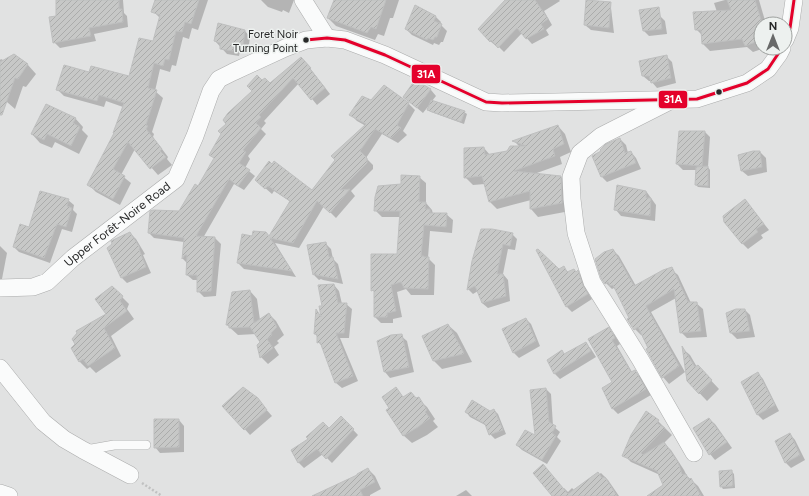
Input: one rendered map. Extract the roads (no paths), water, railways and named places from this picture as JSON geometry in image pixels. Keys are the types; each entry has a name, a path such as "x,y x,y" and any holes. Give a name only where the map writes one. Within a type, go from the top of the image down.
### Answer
{"street":[{"path":"303,0 327,38"},
{"path":"792,16 794,0"},
{"name":"Upper Forêt-Noire Road","path":"0,288 33,287 47,282 73,258 176,179 195,136 211,91 219,79 285,48 306,40 327,38 345,40 385,55 486,102 502,103 697,99 747,83 768,69 778,56"},
{"path":"674,100 601,136 580,153 571,177 572,199 576,233 592,282 640,359 694,453"},
{"path":"0,368 44,422 64,439 130,475"},
{"path":"0,493 9,496"}],"lane":[{"path":"83,450 114,445 146,445"}],"place":[{"name":"Foret Noir Turning Point","path":"306,40"}]}
